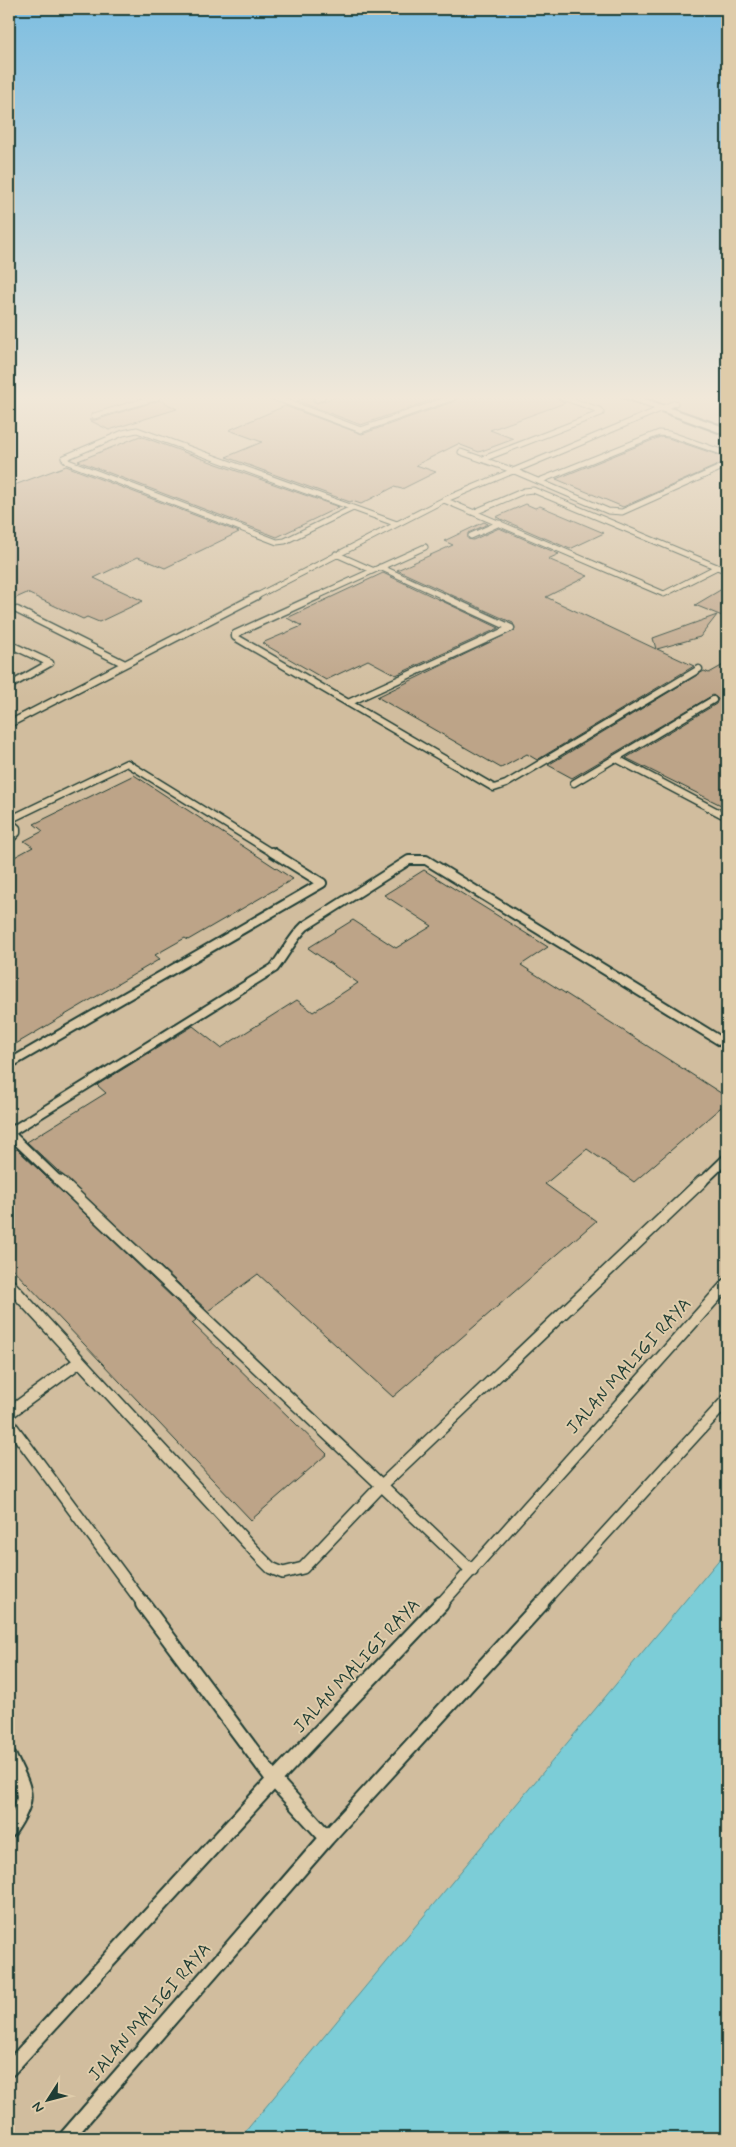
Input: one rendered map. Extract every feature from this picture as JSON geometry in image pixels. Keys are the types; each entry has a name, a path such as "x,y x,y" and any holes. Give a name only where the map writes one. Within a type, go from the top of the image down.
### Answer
{"lane":[{"path":"161,497 278,542 285,541 353,508"},
{"path":"323,497 397,524"},
{"path":"9,724 336,554 450,497"},
{"path":"475,512 510,497"},
{"path":"550,497 727,571"},
{"path":"576,497 608,511 622,512 655,497"},
{"path":"444,500 664,594 717,567"},
{"path":"471,536 500,523"},
{"path":"426,547 235,634 235,637 494,788 506,784 699,669"},
{"path":"336,554 372,570"},
{"path":"348,703 512,628 380,567"},
{"path":"17,610 125,664"},
{"path":"9,644 50,664 9,686"},
{"path":"574,783 713,700"},
{"path":"617,759 727,817"},
{"path":"9,841 17,833 17,828 9,820 127,763 322,884 9,1064"},
{"path":"472,1571 9,1133 274,968 292,944 294,936 305,926 409,860 426,860 727,1045"},
{"path":"9,1284 261,1558 271,1568 282,1573 303,1568 382,1485 727,1158"},
{"name":"JALAN MALIGI RAYA","path":"9,2069 274,1780 472,1571 727,1284"},
{"path":"9,1414 79,1362"},
{"name":"JALAN MALIGI RAYA","path":"66,2138 326,1838 727,1400"},
{"path":"9,1423 274,1780 326,1838"},
{"path":"9,1757 24,1790 22,1811 9,1830"}],"shaded area":[{"path":"9,497 727,497 727,2138 9,2138"}],"water":[{"path":"727,1550 727,2138 240,2138"}],"building":[{"path":"9,497 148,497 239,532 165,568 138,557 94,578 143,601 99,622 87,617 83,619 27,593 9,601"},
{"path":"173,497 311,497 339,507 277,537"},
{"path":"337,497 374,497 361,504"},
{"path":"600,497 645,497 623,507"},
{"path":"526,504 535,508 540,506 604,533 570,549 496,517"},
{"path":"484,522 488,524 468,533 468,539 473,540 499,528 559,554 548,559 588,576 546,597 656,649 653,638 717,615 700,637 657,649 694,666 537,760 527,754 501,768 377,697 515,630 513,623 397,570 453,545 444,541"},
{"path":"383,573 499,628 396,675 368,660 326,680 262,643 302,626 287,618"},
{"path":"727,586 727,618 695,605"},
{"path":"727,663 727,808 626,758 716,704 718,699 713,695 572,778 548,765 704,671 709,673"},
{"path":"134,775 293,879 188,940 185,938 155,955 160,959 9,1048 9,860 33,847 24,841 43,831 34,824"},
{"path":"424,870 548,947 521,965 727,1097 727,1102 634,1182 587,1149 545,1184 596,1221 393,1397 258,1274 208,1311 27,1142 106,1093 97,1085 193,1026 221,1048 297,1000 313,1012 358,983 308,948 353,920 396,948 432,926 384,895"},
{"path":"17,1149 196,1320 192,1323 327,1454 251,1520 9,1265 9,1153"}]}
